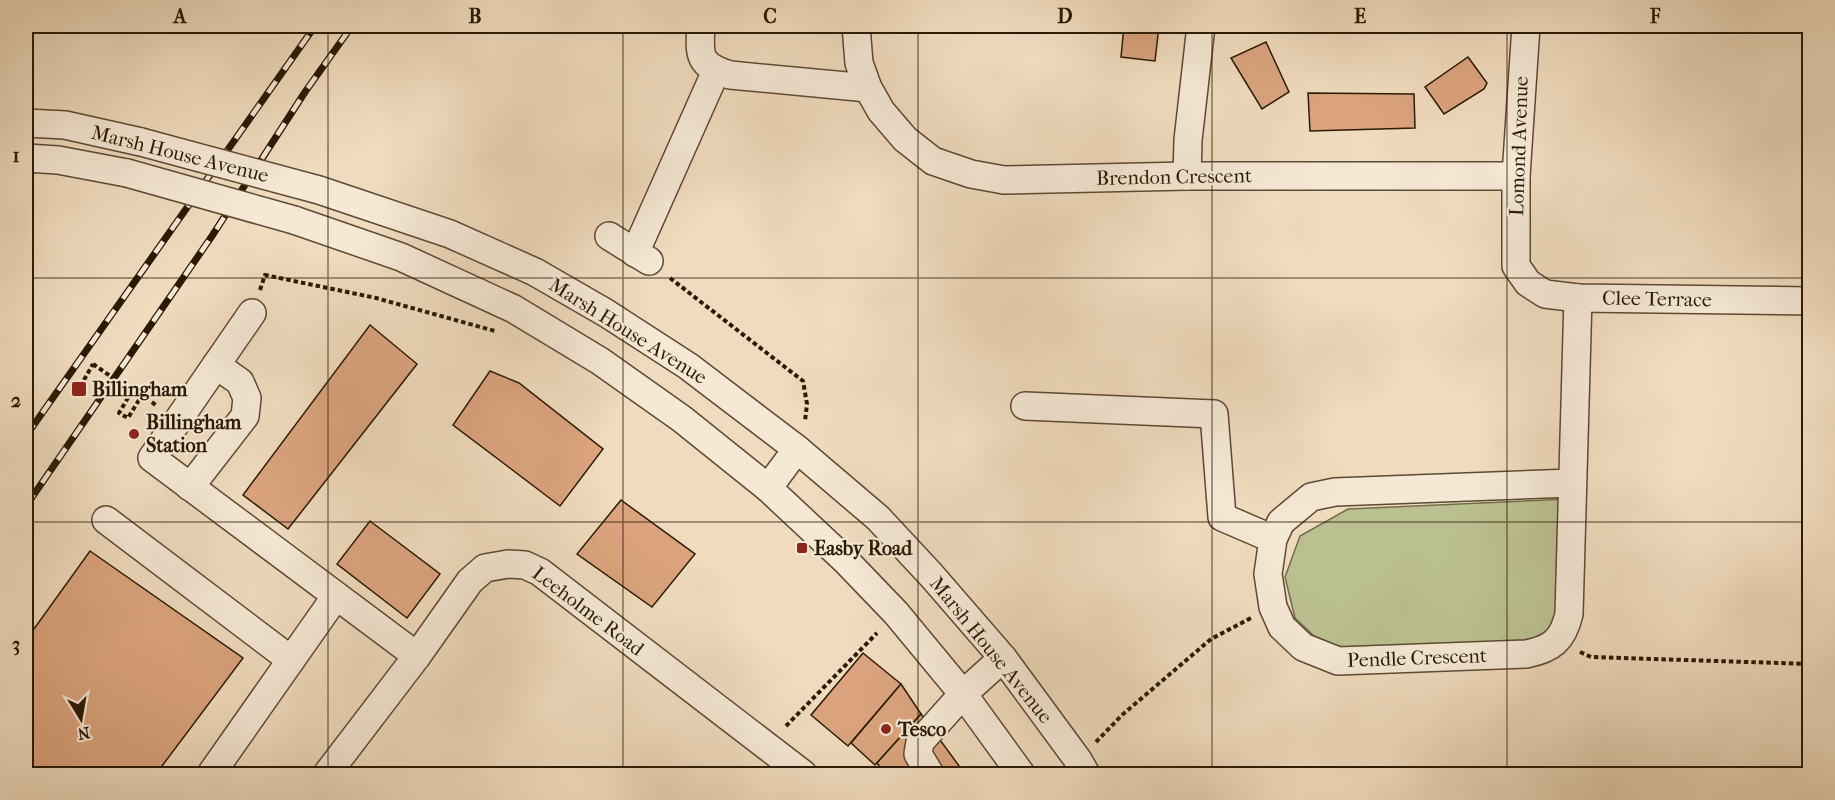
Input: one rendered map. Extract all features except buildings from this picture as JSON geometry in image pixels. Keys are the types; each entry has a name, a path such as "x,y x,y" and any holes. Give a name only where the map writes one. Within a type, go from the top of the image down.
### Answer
{"street":[{"path":"701,26 699,50 705,63 716,71 730,75 867,88"},
{"name":"Brendon Crescent","path":"856,26 859,63 867,88 881,111 905,138 933,161 971,174 1004,180 1187,176 1516,176"},
{"path":"1187,176 1188,140 1201,26"},
{"name":"Lomond Avenue","path":"1516,266 1516,176 1526,26"},
{"path":"609,236 643,258 716,71"},
{"name":"Marsh House Avenue","path":"26,123 65,125 141,142 319,190 450,234 535,272 606,313 688,366 797,449 878,518 1003,658 1082,767"},
{"name":"Marsh House Avenue","path":"26,158 58,160 127,173 294,220 401,257 514,309 600,361 682,419 768,488 846,561 896,613 963,694 1021,774"},
{"name":"Clee Terrace","path":"1516,266 1528,283 1545,294 1578,298 1809,301"},
{"path":"1555,641 1565,632 1569,614 1578,298"},
{"path":"252,313 152,458 417,656"},
{"path":"190,487 245,416 247,398 240,382 216,365"},
{"path":"1025,406 1214,414 1222,517 1273,539"},
{"path":"768,488 797,449"},
{"name":"Pendle Crescent","path":"1555,641 1543,651 1526,654 1338,661 1303,647 1282,627 1273,607 1268,574 1273,539 1281,522 1311,497 1335,492 1572,483"},
{"path":"106,520 291,660"},
{"name":"Leeholme Road","path":"327,774 417,656 470,581 485,568 508,564 525,564 540,572 803,774"},
{"path":"211,774 336,596"},
{"path":"930,774 918,753 920,742 963,694 1003,658"}],"path":[{"path":"643,258 803,381 807,404 805,425 797,449"},
{"path":"265,275 376,297 493,332"},
{"path":"84,380 93,364 132,391 119,413 128,418 142,395"},
{"path":"1082,767 1122,715 1211,639 1273,607"},
{"path":"767,746 896,613"},
{"path":"1555,641 1591,657 1809,664"}],"green space":[{"path":"1569,499 1569,595 1547,632 1517,649 1333,654 1295,618 1285,577 1300,536 1348,509"}],"railway":[{"path":"26,436 315,26"},
{"path":"26,506 212,236 305,92 352,26"}],"place":[{"name":"Billingham","path":"79,389"},
{"name":"Billingham Station","path":"134,434"},
{"name":"Easby Road","path":"802,548"},
{"name":"Tesco","path":"886,729"}]}
